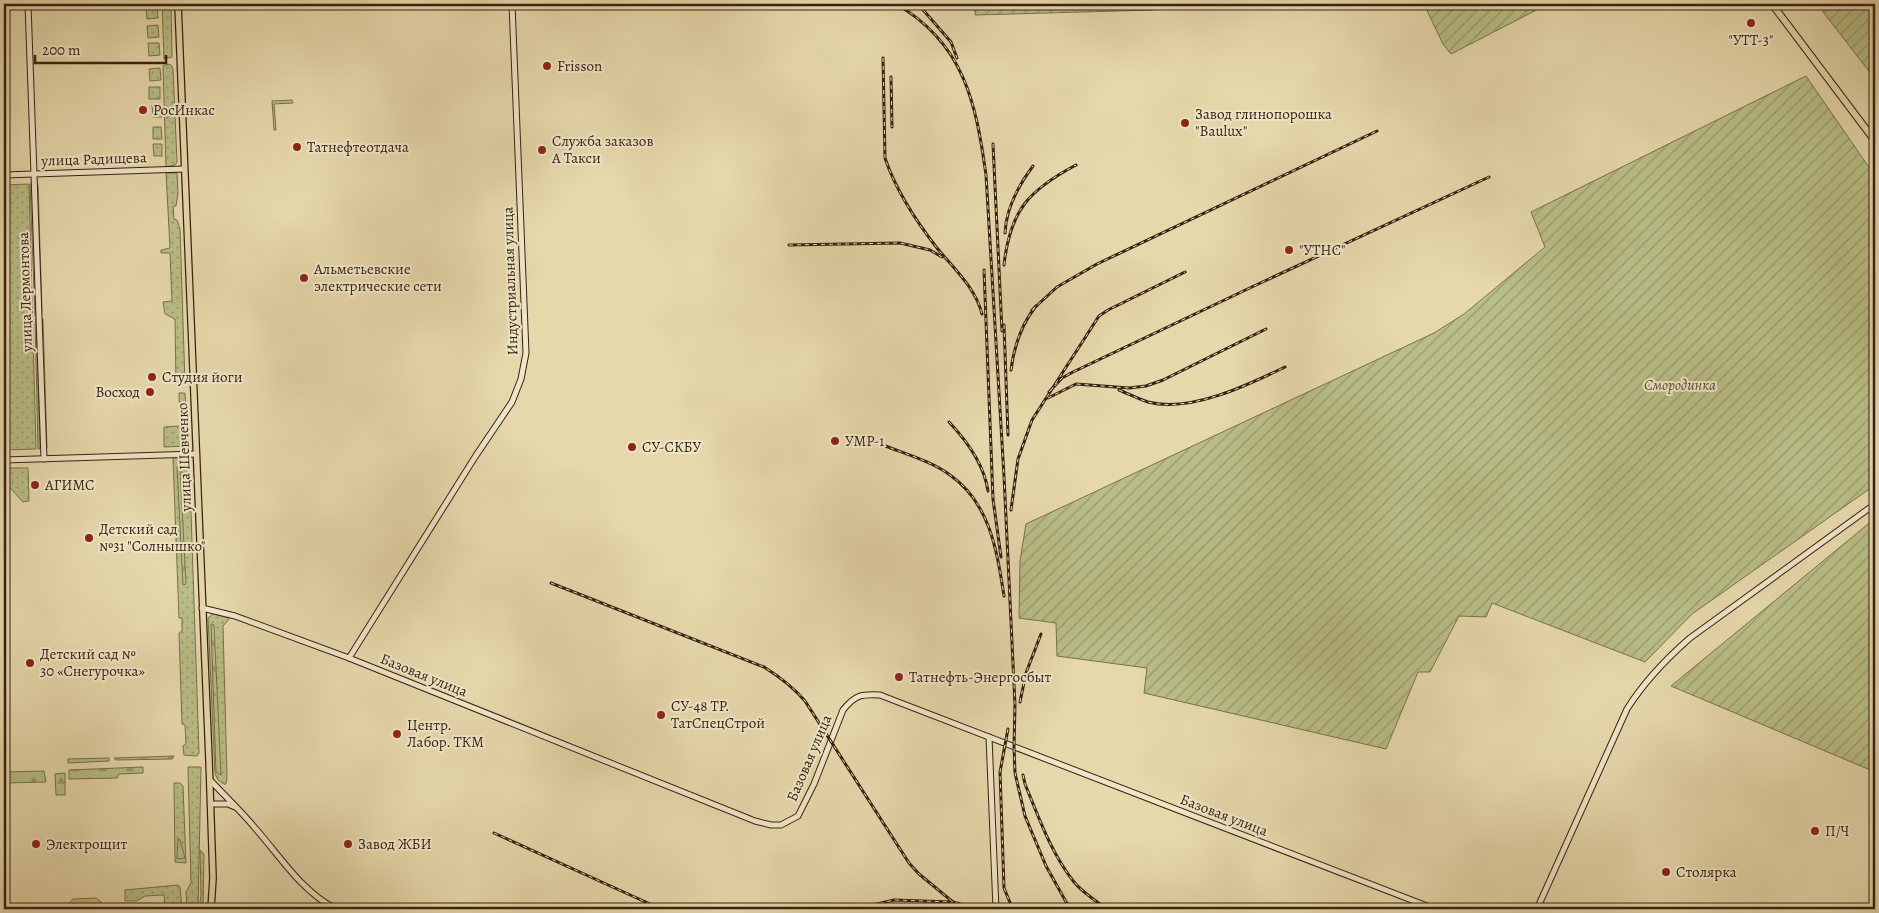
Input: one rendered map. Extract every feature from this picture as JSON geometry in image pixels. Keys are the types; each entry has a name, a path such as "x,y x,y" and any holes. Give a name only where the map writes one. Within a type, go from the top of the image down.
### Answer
{"highway":[{"path":"1772,4 1875,141"}],"main road":[{"name":"улица Шевченко","path":"178,4 211,804 213,878 211,909"}],"street":[{"name":"улица Лермонтова","path":"28,4 44,459"},
{"name":"Индустриальная улица","path":"349,658 512,402 521,379 526,353 512,4"},
{"name":"улица Радищева","path":"4,175 184,169"},
{"path":"4,460 196,454"},
{"path":"1537,909 1627,709 1636,694 1666,660 1690,638 1875,504"},
{"name":"Базовая улица","path":"202,608 237,616 349,658 756,821 771,825 781,825 798,816 814,784 843,710 855,697 864,694 880,695 1435,909"},
{"path":"990,737 996,909"},
{"path":"210,780 237,808 303,885 336,909"},
{"path":"211,804 228,804 237,808"}],"green space":[{"path":"162,4 171,4 172,57 164,59"},
{"path":"975,4 1154,4 1154,10 975,15"},
{"path":"1424,4 1548,4 1451,54 1443,44"},
{"path":"1817,4 1875,4 1875,79"},
{"path":"157,6 158,18 147,19 146,7"},
{"path":"158,25 159,37 148,38 147,26"},
{"path":"148,43 159,43 160,55 149,56"},
{"path":"168,64 173,69 177,162 175,165 166,167 163,66"},
{"path":"160,68 161,80 150,81 149,69"},
{"name":"Смородинка","path":"1806,76 1875,176 1875,485 1692,614 1645,662 1492,603 1486,617 1459,616 1430,672 1418,672 1386,749 1144,693 1147,668 1057,656 1056,623 1019,618 1020,561 1026,524 1434,333 1464,314 1545,247 1531,212"},
{"path":"149,87 160,87 160,99 149,99"},
{"path":"292,100 293,103 274,104 276,130 274,130 272,101"},
{"path":"152,105 161,105 162,117 153,117"},
{"path":"153,127 161,127 162,139 153,139"},
{"path":"153,144 162,144 162,156 154,156"},
{"path":"166,173 177,173 178,193 176,206 173,206 174,219 177,220 180,229 185,383 176,384 175,319 165,314 163,302 172,301 170,253 161,253 161,250 170,248"},
{"path":"29,184 36,449 4,450 4,185"},
{"path":"30,184 32,184 36,316 35,316"},
{"path":"38,185 42,311 41,311"},
{"path":"36,319 40,449 38,449"},
{"path":"41,319 43,319 47,448 45,448"},
{"path":"179,393 185,393 188,443 185,442 185,446 164,447 164,427 180,426"},
{"path":"185,457 190,477 188,498 191,512 199,753 197,756 184,755 183,746 186,744 185,725 182,724 179,633 182,631 182,618 179,618 173,458"},
{"path":"177,467 180,467 186,584 183,585"},
{"path":"10,468 28,468 29,501 23,502 4,481 4,471"},
{"path":"1875,519 1875,772 1671,686 1873,520"},
{"path":"213,614 230,618 223,626 226,784 218,780 215,774 208,618"},
{"path":"211,624 214,625 221,775 216,772"},
{"path":"174,756 172,759 116,760 114,758"},
{"path":"109,758 109,761 68,763 68,759"},
{"path":"143,767 143,773 119,774 117,778 69,779 69,770"},
{"path":"188,767 201,767 198,909 187,909 186,892 191,883"},
{"path":"44,771 46,782 4,783 4,772"},
{"path":"65,773 65,795 56,795 55,774"},
{"path":"174,783 180,783 183,786 186,863 175,862"},
{"path":"178,839 180,840 185,858 177,859"},
{"path":"200,850 204,854 203,909 199,909 201,895"},
{"path":"178,885 180,887 182,909 165,909 164,895 145,896 137,901 125,901 125,890"},
{"path":"96,898 101,902 101,909 69,909 69,903 73,899"}],"railway":[{"path":"896,4 919,20 937,37 952,56 963,77 971,100 982,149 986,175 1004,476 1015,705 1015,773 1025,816 1046,866 1070,909"},
{"path":"918,4 951,42 957,58"},
{"path":"883,58 885,158 901,194 914,216 969,287 979,304 982,314"},
{"path":"891,77 892,127"},
{"path":"1032,310 1057,287 1097,264 1377,131"},
{"path":"993,144 1002,331"},
{"path":"1004,265 1011,230 1025,204 1046,183 1076,165"},
{"path":"1005,233 1010,206 1022,181 1033,166"},
{"path":"1049,392 1062,378 1073,372 1489,177"},
{"path":"789,245 900,243 930,250 942,257"},
{"path":"984,270 993,499 1001,557"},
{"path":"1011,510 1018,459 1032,420 1099,316 1185,272"},
{"path":"1011,370 1019,336 1036,306"},
{"path":"1004,325 1008,435"},
{"path":"1048,398 1076,384 1129,388 1146,386 1163,380 1266,329"},
{"path":"1119,390 1148,402 1182,404 1200,401 1236,389 1285,367"},
{"path":"949,422 979,462 988,491"},
{"path":"883,445 943,470 964,486 983,514 989,529 998,562 1004,596"},
{"path":"551,583 764,667 781,678 805,701 909,863 919,874 953,902 978,909"},
{"path":"1020,702 1026,673 1041,634"},
{"path":"1008,729 1000,772 1004,888 1011,905 1016,909"},
{"path":"1023,775 1046,835 1066,871 1081,889 1107,909"},
{"path":"494,833 661,909"},
{"path":"856,909 894,900 953,902"}],"place":[{"name":"\"УТТ-3\"","path":"1751,23"},
{"name":"Frisson","path":"547,66"},
{"name":"РосИнкас","path":"143,110"},
{"name":"Завод глинопорошка \"Baulux\"","path":"1185,123"},
{"name":"Татнефтеотдача","path":"297,147"},
{"name":"Служба заказов А Такси","path":"542,150"},
{"name":"\"УТНС\"","path":"1289,250"},
{"name":"Альметьевские электрические сети","path":"304,278"},
{"name":"Студия йоги","path":"152,377"},
{"name":"Восход","path":"150,392"},
{"name":"УМР-1","path":"835,441"},
{"name":"СУ-СКБУ","path":"632,447"},
{"name":"АГИМС","path":"35,485"},
{"name":"Детский сад №31 \"Солнышко\"","path":"89,538"},
{"name":"Детский сад № 30 «Снегурочка»","path":"30,663"},
{"name":"Татнефть-Энергосбыт","path":"899,677"},
{"name":"СУ-48 ТР. ТатСпецСтрой","path":"661,715"},
{"name":"Центр. Лабор. ТКМ","path":"397,734"},
{"name":"П/Ч","path":"1815,831"},
{"name":"Электрощит","path":"36,844"},
{"name":"Завод ЖБИ","path":"348,844"},
{"name":"Столярка","path":"1666,872"}]}
